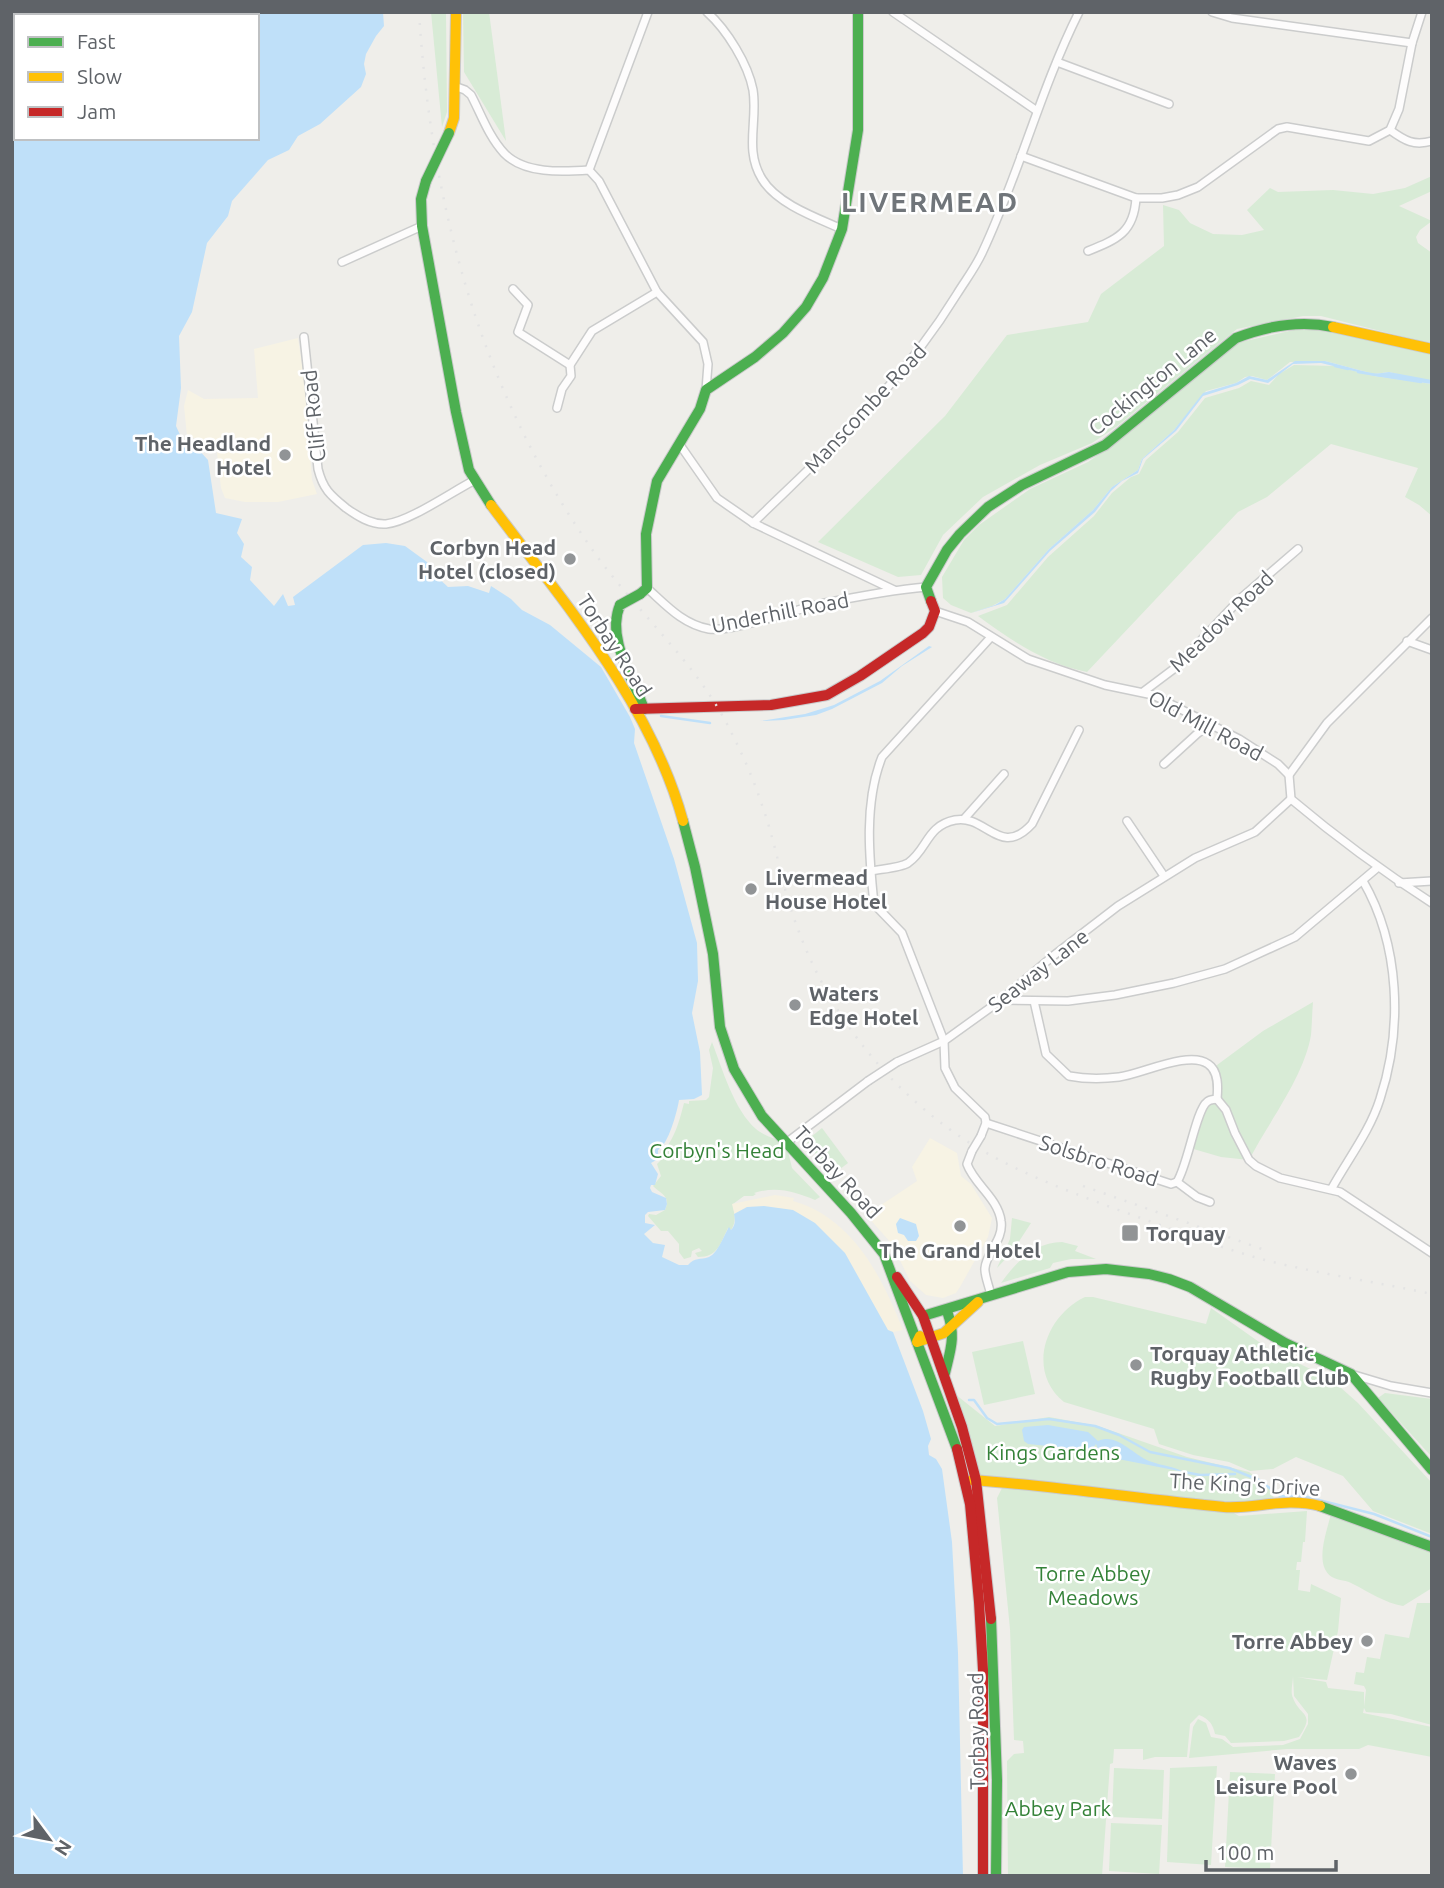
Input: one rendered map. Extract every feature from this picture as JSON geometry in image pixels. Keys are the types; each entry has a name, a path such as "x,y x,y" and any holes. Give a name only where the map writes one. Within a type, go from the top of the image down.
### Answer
{"main road":[{"name":"Torbay Road","path":"456,12 454,118 426,181 421,199 422,226 466,457 475,480 596,645 639,709 664,767 689,844 713,954 718,1016 734,1069 751,1100 786,1143 878,1244 891,1269 923,1316 933,1340 962,1427 992,1626 997,1780 996,1876"},
{"path":"858,12 858,130 842,229 823,278 806,307 783,333 755,357 706,390 700,409 657,481 646,534 643,591 615,611 614,626 639,709 771,705 827,695 923,633 929,627 935,611 926,587"},
{"name":"Cockington Lane","path":"926,587 953,539 989,507 1042,475 1089,456 1115,438 1147,408 1236,338 1252,332 1304,322 1338,327 1432,349"},
{"name":"Torbay Road","path":"891,1269 971,1480 983,1670 983,1876"},
{"path":"917,1342 922,1331 923,1316 947,1311 1052,1275 1106,1269 1149,1274 1190,1287 1285,1343 1351,1374 1432,1470"},
{"path":"917,1342 933,1340 953,1328 980,1300"},
{"path":"945,1376 953,1328 947,1311"},
{"name":"The King's Drive","path":"971,1480 1032,1484 1228,1507 1276,1502 1308,1503 1332,1509 1432,1548"}],"street":[{"path":"589,170 648,12"},
{"path":"707,12 729,40 747,72 753,90 750,147 762,181 790,204 842,229"},
{"path":"893,12 1037,111"},
{"name":"Manscombe Road","path":"753,523 861,418 898,379 928,340 981,254 1079,12"},
{"path":"1212,12 1256,22 1412,43"},
{"path":"1021,156 1136,198 1162,198 1198,187 1278,129 1287,127 1369,141 1390,130 1399,109 1412,43 1422,12"},
{"path":"1057,62 1169,104"},
{"path":"454,86 471,95 505,155 529,167 563,172 589,170"},
{"path":"1390,130 1406,142 1420,144 1432,141"},
{"path":"589,170 599,181 657,292 703,342 708,364 706,390"},
{"path":"1088,251 1114,241 1128,228 1136,198"},
{"path":"342,262 422,226"},
{"path":"513,289 528,305 518,332 570,365"},
{"path":"557,408 562,389 571,376 570,365 592,331 657,292"},
{"name":"Cliff Road","path":"304,337 318,469 322,484 333,498 365,520 390,524 475,480"},
{"path":"680,445 717,498 753,523 894,590"},
{"name":"Meadow Road","path":"1143,692 1175,668 1241,598 1298,549"},
{"name":"Underhill Road","path":"643,591 682,618 712,629 820,604 894,590 926,587"},
{"name":"Old Mill Road","path":"935,611 968,622 1028,659 1058,671 1105,685 1143,692 1211,724 1266,756 1289,775"},
{"path":"1432,618 1327,723 1289,775 1291,799 1377,868 1432,903"},
{"path":"991,637 882,757 874,780 870,825 873,904 902,933 944,1041 945,1068 955,1088 985,1117 986,1123 967,1164 970,1174 989,1196 1002,1220 1001,1231 985,1268 994,1294"},
{"path":"1407,641 1432,650"},
{"path":"1164,764 1211,724"},
{"path":"964,819 1000,837 1009,838 1023,834 1032,824 1079,730"},
{"path":"871,871 907,864 938,825 964,819 1004,774"},
{"path":"990,790 997,797"},
{"name":"Seaway Lane","path":"786,1143 897,1062 944,1041 1002,1000 1108,915 1164,876 1195,858 1255,832 1291,799"},
{"path":"1127,821 1164,876"},
{"path":"1002,1000 1085,999 1145,990 1225,968 1295,937 1377,868"},
{"path":"1332,1188 1380,1100 1393,1046 1392,967 1378,915 1363,881"},
{"path":"1399,883 1432,881"},
{"path":"1034,1001 1046,1054 1069,1076 1118,1077 1182,1060 1198,1059 1213,1068 1217,1079 1217,1100 1226,1110 1249,1160 1256,1166 1280,1178 1332,1188 1432,1253"},
{"name":"Solsbro Road","path":"986,1123 1171,1184 1177,1182 1189,1157 1203,1106 1210,1100 1217,1100"},
{"path":"1177,1182 1210,1202"},
{"path":"1351,1374 1391,1386 1432,1393"},
{"path":"1370,1398 1379,1388 1391,1386"}],"shaded area":[{"path":"298,338 304,377 312,480 317,494 278,502 245,502 225,498 221,488 216,444 210,439 187,436 184,406 188,390 204,399 258,398 254,349"},
{"path":"930,1138 957,1153 961,1176 971,1184 992,1218 988,1237 960,1287 956,1293 943,1298 926,1295 910,1281 892,1244 866,1215 917,1181 912,1167"}],"green space":[{"path":"431,12 446,12 447,112 442,127"},
{"path":"463,12 489,12 506,141 464,72"},
{"path":"1432,176 1432,191 1399,206 1432,221 1420,230 1416,237 1418,243 1432,253 1432,344 1321,316 1303,316 1237,329 1116,427 1092,443 1040,465 983,497 943,535 921,575 898,577 818,542 945,416 1007,335 1088,322 1101,294 1164,246 1163,205 1179,210 1190,223 1213,234 1242,235 1264,230 1247,210 1270,188 1278,192 1333,190 1373,194 1405,188"},
{"path":"1302,328 1335,332 1432,353 1432,379 1426,381 1389,372 1374,374 1325,361 1290,362 1267,380 1245,377 1236,383 1206,391 1174,430 1142,459 1138,470 1112,487 1093,510 1049,549 1005,599 971,613 951,605 943,598 942,577 964,540 979,525 1030,489 1088,462 1118,441 1237,343"},
{"path":"1294,365 1335,366 1374,376 1432,384 1432,516 1405,497 1418,468 1331,444 1267,497 1238,512 1087,672 1043,657 978,616 1007,605 1048,557 1094,516 1112,493 1131,477 1139,474 1146,460 1178,432 1205,398 1239,388 1251,381 1269,385 1279,374"},
{"path":"1313,1002 1311,1035 1301,1067 1249,1160 1221,1157 1190,1148 1203,1106 1217,1099 1213,1068 1263,1031"},
{"name":"Corbyn's Head","path":"712,1042 741,1111 759,1131 786,1143 792,1168 820,1197 815,1200 777,1190 744,1196 733,1204 733,1227 731,1230 728,1228 714,1252 698,1257 695,1253 702,1251 699,1248 692,1251 691,1257 684,1259 679,1252 679,1244 668,1231 661,1231 648,1216 665,1210 667,1205 664,1196 653,1186 661,1176 657,1164 661,1160 661,1153 673,1137 684,1103 706,1100 709,1097 713,1068 709,1050"},
{"path":"822,1128 848,1163 832,1175 806,1141"},
{"path":"1012,1218 1031,1223 1012,1252 997,1268 1010,1239"},
{"path":"1062,1242 1078,1246 1075,1251 1096,1259 1071,1259 1053,1263 1050,1268 1001,1283 1027,1255 1043,1246"},
{"path":"1085,1297 1206,1324 1211,1308 1269,1349 1331,1379 1358,1403 1432,1483 1432,1534 1373,1511 1343,1476 1296,1457 1273,1469 1250,1471 1229,1462 1193,1455 1159,1444 1154,1429 1064,1402 1052,1389 1046,1375 1043,1360 1045,1345 1060,1317"},
{"path":"1023,1341 1035,1394 984,1405 972,1352"},
{"name":"Kings Gardens","path":"950,1390 995,1426 1049,1417 1098,1426 1187,1457 1249,1472 1266,1484 1276,1502 1241,1506 976,1480"},
{"path":"1385,1393 1432,1399 1432,1457 1378,1398"},
{"path":"1003,1486 1232,1512 1239,1516 1307,1511 1305,1542 1301,1562 1297,1562 1296,1570 1300,1570 1298,1590 1310,1592 1311,1584 1341,1598 1338,1631 1327,1680 1297,1677 1326,1682 1328,1688 1364,1692 1364,1707 1366,1690 1364,1686 1354,1684 1356,1672 1364,1673 1367,1657 1380,1659 1385,1634 1409,1638 1417,1603 1432,1603 1432,1725 1391,1714 1366,1712 1364,1708 1363,1713 1432,1727 1432,1757 1368,1745 1359,1749 1287,1749 1189,1758 1193,1727 1198,1719 1206,1723 1211,1737 1222,1739 1233,1747 1283,1745 1300,1739 1308,1724 1308,1714 1294,1696 1293,1676 1292,1696 1306,1719 1299,1737 1284,1741 1231,1743 1225,1736 1215,1734 1210,1722 1199,1715 1190,1724 1187,1757 1155,1757 1143,1760 1143,1749 1114,1749 1113,1763 1110,1764 1102,1876 1008,1876 1007,1761 1014,1754 1024,1753 1023,1741 1014,1740 1010,1629 997,1498"},
{"path":"1332,1509 1432,1547 1432,1588 1403,1606 1332,1577 1326,1571 1322,1555"},
{"path":"1217,1766 1211,1865 1167,1862 1170,1768"},
{"path":"1114,1768 1164,1770 1162,1819 1112,1817"},
{"path":"1230,1772 1275,1774 1270,1869 1225,1867"},
{"path":"1111,1823 1162,1825 1159,1874 1109,1871"}],"sand":[{"path":"775,1195 794,1198 793,1201 814,1209 833,1221 863,1252 875,1270 903,1330 893,1332 902,1356 735,1216 732,1204"}],"water":[{"path":"12,12 383,12 384,26 366,54 366,74 361,87 320,124 298,136 289,150 268,160 232,201 228,216 207,243 192,312 179,336 181,388 176,426 186,448 196,447 208,460 216,513 242,519 237,533 244,544 241,557 252,567 250,580 274,606 283,594 288,606 295,605 293,597 363,545 386,543 405,546 427,562 433,573 448,587 468,586 489,593 491,586 522,610 550,625 601,667 630,717 635,729 634,743 674,859 697,943 698,981 692,1013 700,1052 702,1095 694,1099 679,1100 669,1135 658,1150 658,1159 651,1163 658,1174 655,1185 650,1188 652,1192 666,1198 667,1204 665,1210 648,1212 645,1215 645,1223 655,1225 644,1234 653,1243 665,1245 662,1257 679,1265 688,1265 712,1255 729,1227 731,1230 734,1226 734,1214 747,1207 764,1206 793,1210 815,1223 845,1253 888,1330 893,1332 923,1411 931,1439 928,1446 929,1455 936,1459 942,1469 952,1542 958,1653 963,1876 12,1876"},
{"path":"1295,361 1325,361 1374,374 1389,372 1432,380 1432,384 1374,376 1321,363 1293,364 1268,383 1250,379 1203,396 1176,431 1143,459 1138,473 1122,481 1111,491 1095,512 1050,551 1004,603 971,613 1005,599 1049,549 1093,510 1112,487 1138,470 1142,459 1174,430 1203,393 1249,376 1267,380"},
{"path":"929,646 932,647 902,666 882,683 832,709 816,715 760,721 805,714 834,705 880,681"},
{"path":"900,1218 916,1224 919,1236 916,1241 908,1241 904,1235 898,1233 896,1224"},
{"path":"1048,1425 1088,1432 1098,1441 1105,1439 1119,1442 1145,1459 1184,1472 1113,1458 1099,1451 1096,1444 1087,1450 1028,1444 1024,1441 1024,1427"}],"waterway":[{"path":"1335,366 1348,369"},
{"path":"1358,372 1421,382"},
{"path":"661,716 710,723"},
{"path":"969,1400 974,1400 987,1418 997,1424 1049,1419 1095,1426 1119,1435 1150,1452 1229,1468 1259,1480 1280,1496 1307,1497 1374,1514 1432,1537"},
{"path":"1184,1472 1200,1475 1235,1474"}],"railway":[{"path":"419,12 435,153 449,221 467,289 489,355 516,419 549,481 587,542 698,678 728,726 759,798 801,937 832,1001 873,1059 897,1085 952,1131 990,1155 1050,1184 1265,1260 1432,1294"},
{"path":"1083,1186 1262,1249"}],"traffic: fast":[{"path":"640,594 647,588 646,534 657,481 700,409 706,390 755,357 783,333 806,307 823,278 842,229 858,130 858,12"},
{"path":"426,181 449,133"},
{"path":"426,181 421,199 422,226 456,412 469,470 491,505"},
{"path":"931,601 926,587 947,550 988,507 1022,485 1105,445 1236,338 1284,325 1333,327"},
{"path":"620,605 640,594"},
{"path":"620,605 616,631 623,658 644,709"},
{"path":"683,821 713,954 720,1027 734,1069 762,1116 851,1213 884,1254 957,1449"},
{"path":"923,1316 1068,1272 1106,1269 1169,1279 1190,1287 1285,1343 1351,1374 1432,1470"},
{"path":"945,1373 952,1335 947,1311"},
{"path":"1320,1506 1432,1547"},
{"path":"991,1619 997,1780 996,1876"}],"traffic: slow":[{"path":"449,133 454,118 456,12"},
{"path":"1333,327 1432,349"},
{"path":"491,505 575,616 627,694 668,777 683,821"},
{"path":"920,1336 917,1342 944,1333 978,1302"},
{"path":"972,1480 1224,1507 1283,1503 1320,1506"}],"traffic: jam":[{"path":"635,709 771,705 827,695 923,633 929,627 935,611 931,601"},
{"path":"897,1277 923,1316 962,1427 976,1480 991,1619"},
{"path":"957,1449 970,1504 979,1602 983,1670 983,1876"}],"place":[{"name":"The Headland Hotel","path":"285,455"},
{"name":"Corbyn Head Hotel (closed)","path":"570,559"},
{"name":"Livermead House Hotel","path":"751,889"},
{"name":"Waters Edge Hotel","path":"795,1005"},
{"name":"The Grand Hotel","path":"960,1226"},
{"name":"Torquay","path":"1130,1233"},
{"name":"Torquay Athletic Rugby Football Club","path":"1136,1365"},
{"name":"Torre Abbey","path":"1367,1641"},
{"name":"Waves Leisure Pool","path":"1351,1774"}],"district":[{"name":"LIVERMEAD","path":"930,201"}],"park label":[{"name":"Torre Abbey Meadows","path":"1093,1585"},
{"name":"Abbey Park","path":"1058,1808"}]}
